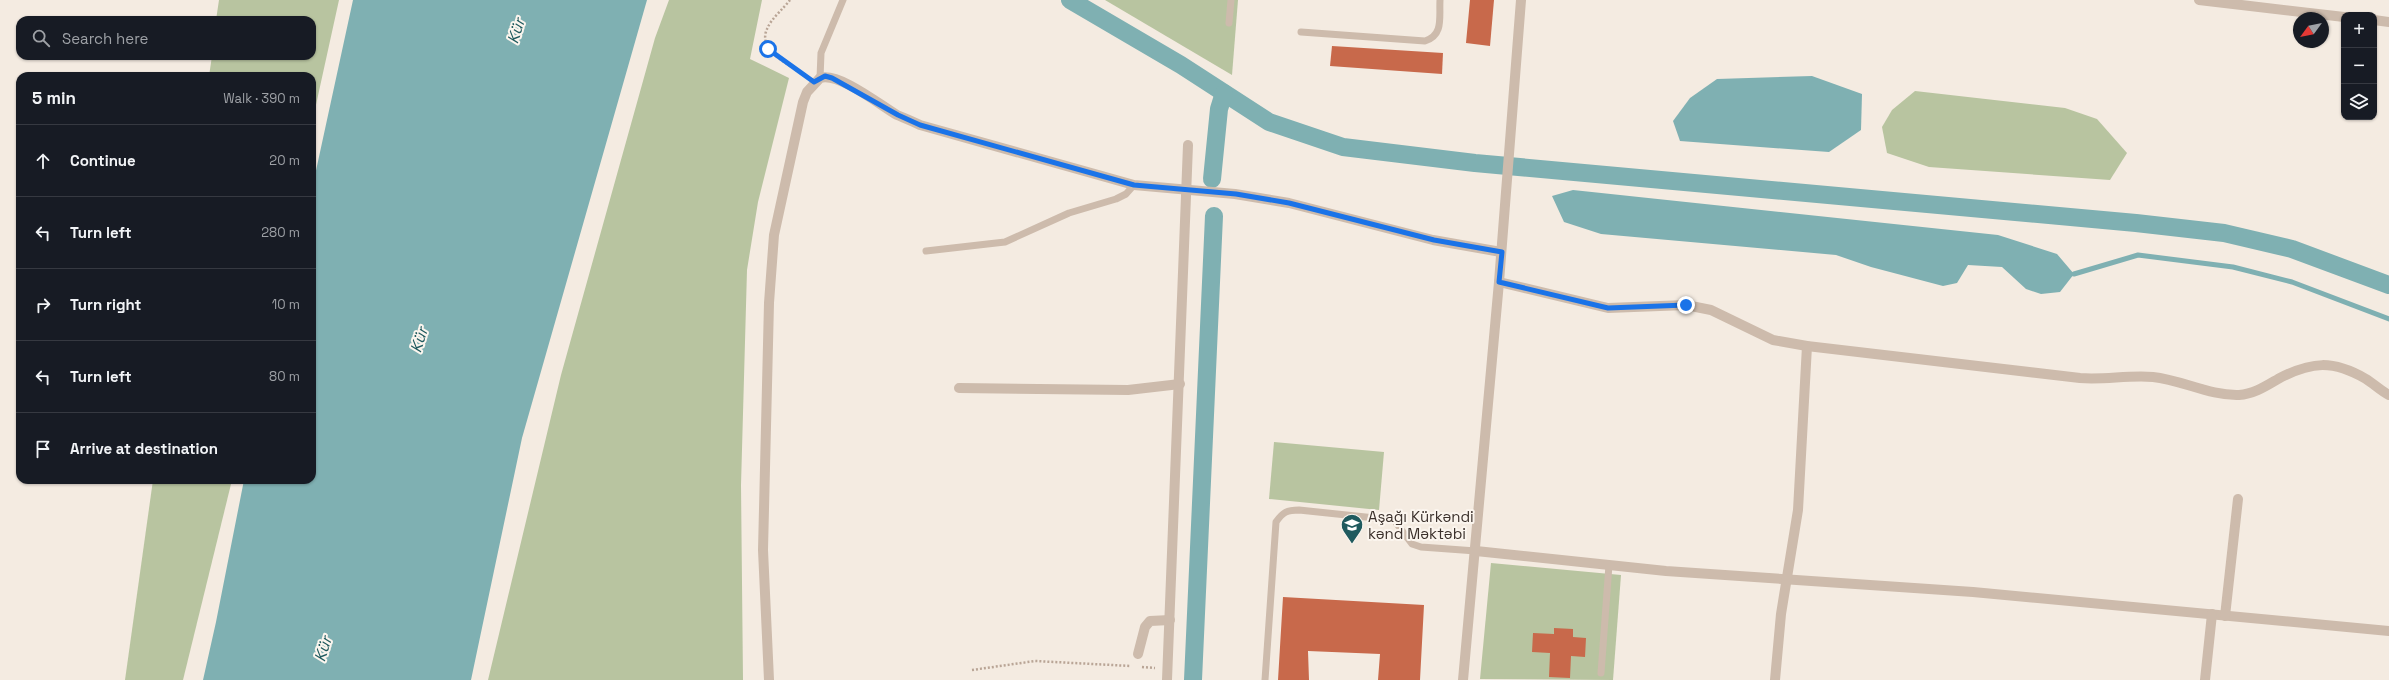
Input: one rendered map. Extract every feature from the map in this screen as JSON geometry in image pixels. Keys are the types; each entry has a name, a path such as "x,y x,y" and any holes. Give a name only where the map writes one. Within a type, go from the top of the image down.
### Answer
{"street":[{"path":"1463,680 1476,551 1502,252 1522,0"},
{"path":"2199,0 2341,16"},
{"path":"2377,20 2389,22"},
{"path":"769,680 762,550 769,303 774,235 803,102 817,80 832,78 845,83 898,115 920,125 1134,185 1236,194 1289,203 1434,240 1502,252"},
{"path":"1167,680 1180,384 1188,145"},
{"path":"1499,282 1608,308 1686,305 1711,310 1773,340 1807,346 2100,380 2128,377 2153,377 2220,394 2240,395 2262,389 2302,368 2324,364 2343,367 2368,380 2389,395"},
{"path":"1775,680 1786,579 1798,510 1807,346"},
{"path":"959,388 1128,390 1180,384"},
{"path":"2225,616 2238,500"},
{"path":"1476,551 1609,565 1973,592 2389,631"},
{"path":"2205,680 2212,614"},
{"path":"1138,654 1145,627 1150,621 1170,620"}],"lane":[{"path":"817,80 821,53 843,0"},
{"path":"1229,23 1231,0"},
{"path":"1301,32 1425,41 1434,38 1439,31 1440,0"},
{"path":"926,251 1005,242 1069,213 1116,199 1126,194 1134,185"},
{"path":"1265,680 1276,522 1282,513 1289,510 1299,510 1394,520 1412,544 1421,547 1476,551"},
{"path":"1600,673 1609,565"}],"path":[{"path":"790,0 766,29 764,42 768,49 817,80"},
{"path":"972,670 1035,661 1168,669"}],"green space":[{"path":"219,0 339,0 316,105 316,72 210,72 211,60 316,60 316,16 217,16"},
{"path":"669,0 762,0 750,59 789,78 758,202 747,270 741,485 743,680 488,680 561,375 655,38"},
{"path":"1105,0 1238,0 1232,75"},
{"path":"1915,91 2065,108 2097,119 2127,153 2110,180 1929,167 1887,153 1882,127 1892,110"},
{"path":"1274,442 1384,452 1379,510 1269,499"},
{"path":"152,484 231,484 183,680 125,680"},
{"path":"1491,563 1621,575 1613,680 1480,679"}],"water":[{"name":"Kür","path":"353,0 647,0 522,438 471,680 203,680 243,484 316,484 316,171"},
{"path":"1812,76 1862,94 1861,130 1829,152 1680,141 1673,121 1690,98 1717,79"},
{"path":"1573,190 1998,235 2057,254 2074,274 2060,292 2041,294 2026,289 2002,267 1968,265 1957,283 1943,286 1871,267 1836,255 1601,234 1564,222 1552,196"}],"building":[{"path":"1470,0 1494,0 1490,46 1466,43"},
{"path":"1332,46 1443,53 1442,74 1330,66"},
{"path":"1283,597 1424,605 1420,680 1378,680 1380,654 1308,651 1309,680 1278,680"},
{"path":"1554,628 1573,629 1573,637 1586,638 1585,657 1571,656 1570,678 1549,677 1550,653 1532,652 1533,633 1554,634"}],"waterway":[{"path":"1070,0 1181,65 1269,122 1343,147 1475,163 2136,223 2224,233 2292,249 2389,285"},
{"path":"1212,179 1219,109 1224,93"},
{"path":"1193,680 1214,216"},
{"path":"2074,274 2138,255 2233,267 2292,282 2389,319"}],"place":[{"name":"Aşağı Kürkəndi kənd Məktəbi","path":"1352,544"}],"route":[{"path":"768,49 814,82 825,76 845,83 898,115 920,125 1094,175 1134,185 1162,189 1236,194 1289,203 1434,240 1502,252 1499,282 1583,303 1608,308 1631,308 1662,304 1686,305"}]}
